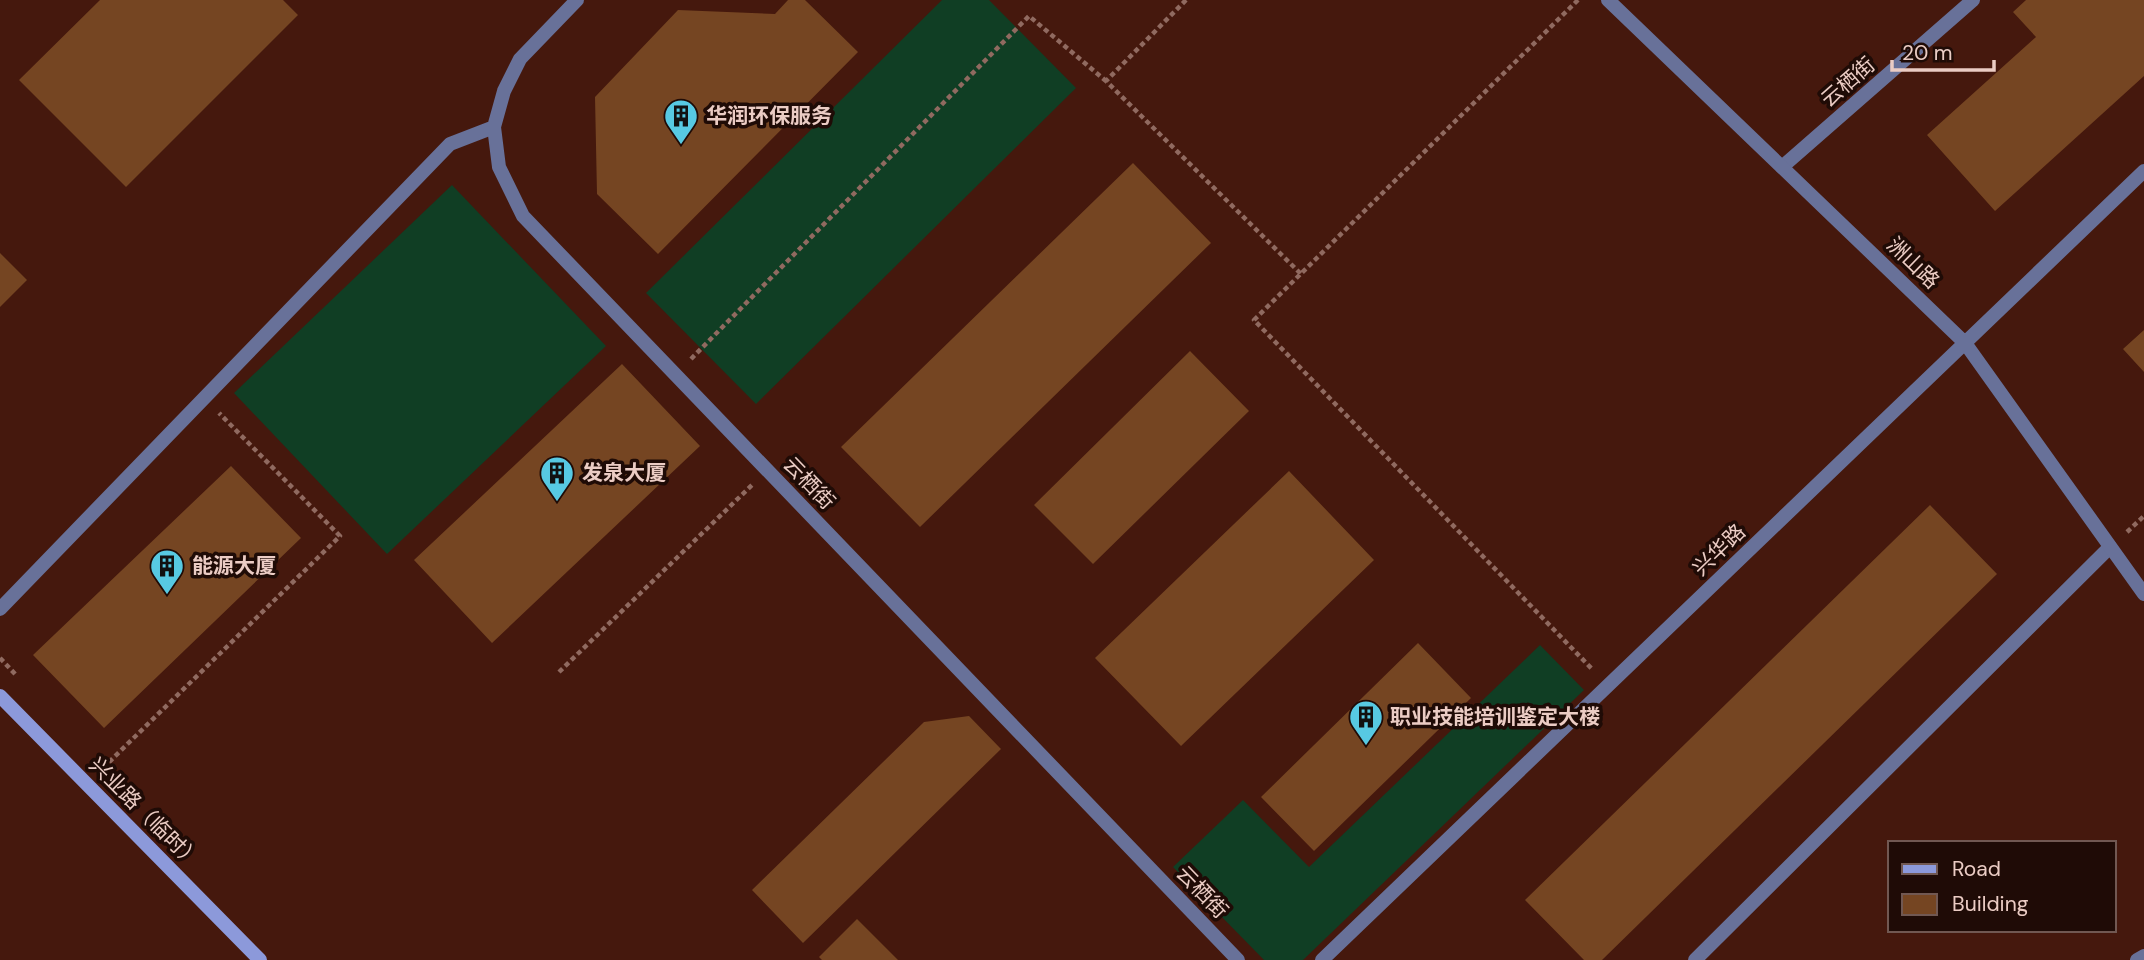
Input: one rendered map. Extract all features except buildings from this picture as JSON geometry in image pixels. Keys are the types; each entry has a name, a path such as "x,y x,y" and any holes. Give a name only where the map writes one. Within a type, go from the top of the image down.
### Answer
{"main road":[{"name":"兴业路（临时）","path":"0,696 260,960"}],"street":[{"name":"云栖街","path":"576,0 520,59 504,91 494,127 499,167 523,216 1238,960"},
{"name":"洲山路","path":"1608,0 1965,343 2144,594"},
{"name":"云栖街","path":"1782,167 1973,0"},
{"path":"0,609 450,144 494,127"},
{"name":"兴华路","path":"1322,960 2144,171"},
{"path":"1695,960 2110,547"},
{"path":"2137,960 2144,956"}],"path":[{"path":"1106,81 1186,0"},
{"path":"1578,0 1254,320 1608,685"},
{"path":"675,374 1029,16 1106,81 1301,274"},
{"path":"95,756 105,766 340,536 204,398"},
{"path":"559,672 767,470"},
{"path":"0,659 19,678"}],"green space":[{"path":"942,0 989,0 1076,88 756,404 646,293"},
{"path":"452,185 606,346 387,554 234,393"},
{"path":"1540,645 1584,690 1303,960 1264,960 1173,867 1243,800 1309,867"}],"place":[{"name":"华润环保服务","path":"681,146"},
{"name":"发泉大厦","path":"557,503"},
{"name":"能源大厦","path":"167,596"},
{"name":"职业技能培训鉴定大楼","path":"1366,747"}]}
